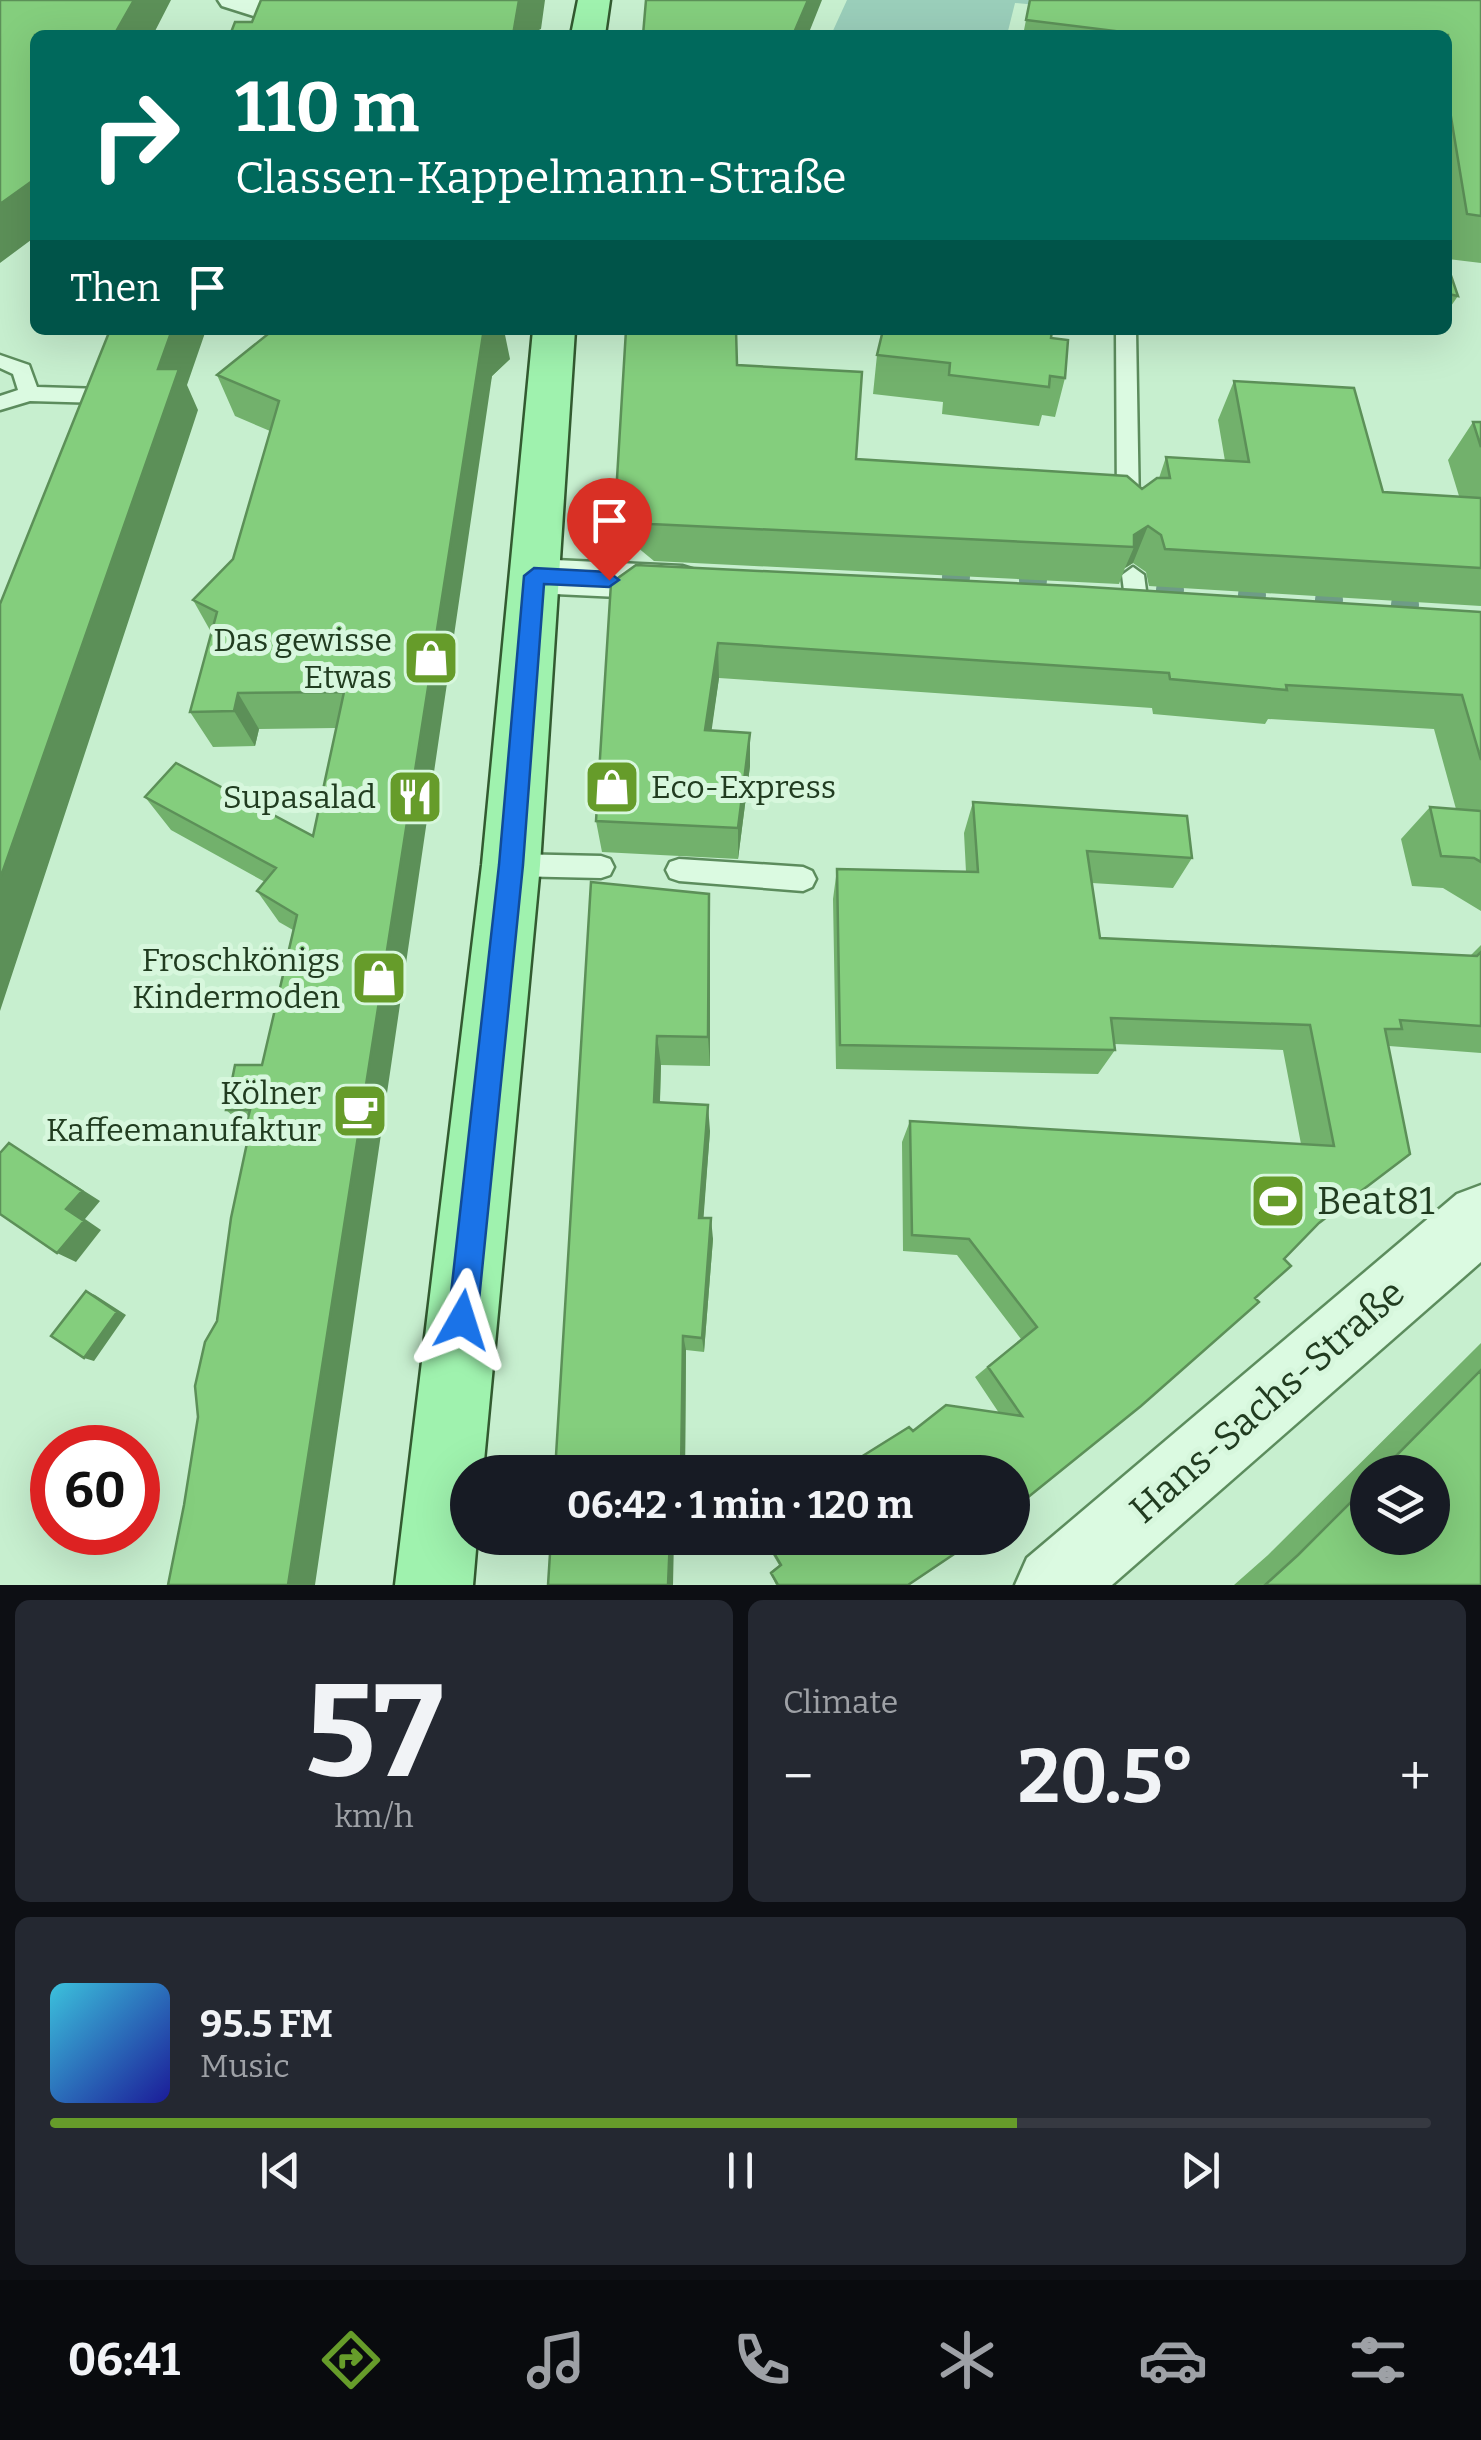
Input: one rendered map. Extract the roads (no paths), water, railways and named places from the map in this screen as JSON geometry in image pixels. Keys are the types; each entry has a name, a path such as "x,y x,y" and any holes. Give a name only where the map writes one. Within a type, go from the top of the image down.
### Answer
{"main road":[{"path":"589,30 594,0"},
{"path":"434,1585 511,865 554,335"}],"street":[{"path":"247,14 321,30"},
{"path":"534,576 729,585"},
{"name":"Hans-Sachs-Straße","path":"1054,1585 1481,1218"}],"lane":[{"path":"1126,335 1128,515"},
{"path":"0,361 22,370 29,394"},
{"path":"0,403 29,394 101,397"},
{"path":"511,865 601,867"},
{"path":"679,870 803,879"}],"place":[{"name":"Das gewisse Etwas","path":"431,658"},
{"name":"Eco-Express","path":"612,787"},
{"name":"Supasalad","path":"415,797"},
{"name":"Froschkönigs Kindermoden","path":"379,978"},
{"name":"Kölner Kaffeemanufaktur","path":"360,1111"},
{"name":"Beat81","path":"1278,1201"}]}
